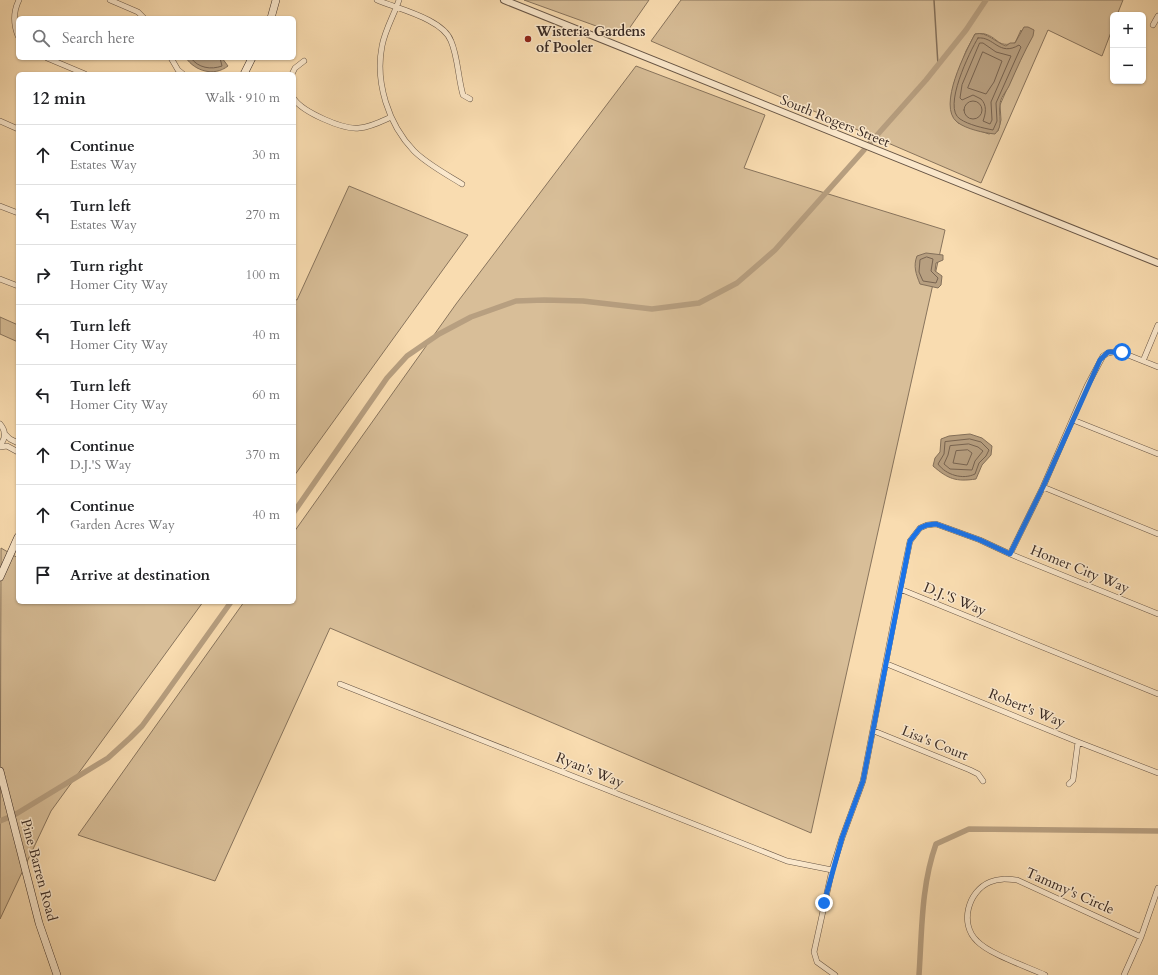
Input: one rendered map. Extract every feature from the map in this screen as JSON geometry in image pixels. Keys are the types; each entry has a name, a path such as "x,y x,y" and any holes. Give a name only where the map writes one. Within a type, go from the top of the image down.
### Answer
{"main road":[{"path":"272,16 276,0"},
{"path":"245,72 251,60"},
{"path":"0,576 16,541"},
{"name":"Pine Barren Road","path":"0,771 39,923 57,975"}],"street":[{"path":"16,31 14,26 15,9 19,0"},
{"path":"110,0 138,12 142,16"},
{"path":"378,0 434,22 444,29 451,40 463,95 470,99"},
{"path":"399,0 385,36 380,58 382,86 391,117 414,151 462,184"},
{"name":"South Rogers Street","path":"504,0 1158,263"},
{"path":"1153,25 1158,16"},
{"path":"53,60 80,72"},
{"path":"171,60 178,72"},
{"path":"293,72 295,68 304,61"},
{"path":"296,102 303,109 347,128 366,127 391,117"},
{"path":"0,121 16,128"},
{"path":"0,206 16,212"},
{"path":"0,278 16,285"},
{"path":"1143,361 1158,325"},
{"path":"1010,554 1043,487 1087,386 1103,356 1108,352 1118,351 1158,367"},
{"path":"0,419 5,434 16,442"},
{"path":"1073,420 1158,454"},
{"path":"0,446 5,434"},
{"path":"0,446 7,446 16,451"},
{"path":"1043,487 1158,534"},
{"name":"Homer City Way","path":"900,589 910,541 916,531 927,525 936,524 980,540 1010,554 1158,614"},
{"path":"835,975 817,962 814,952 832,870 863,781 887,664 900,589"},
{"name":"D.J.'S Way","path":"900,589 1158,694"},
{"name":"Robert's Way","path":"887,664 1158,773"},
{"name":"Ryan's Way","path":"340,684 786,862 832,870"},
{"name":"Lisa's Court","path":"874,731 970,770 978,774 983,781"},
{"path":"1069,784 1073,780 1078,742"},
{"name":"Tammy's Circle","path":"1045,975 987,948 976,941 970,930 967,917 970,903 979,890 989,882 1005,878 1017,880 1141,937"},
{"path":"1124,975 1141,937 1158,888"}],"shaded area":[{"path":"524,0 649,0 624,36"},
{"path":"681,0 1123,0 1118,12 1110,12 1110,35 1102,56 1048,30 981,183 651,41","holes":["1021,30 1023,52 1000,105 1001,120 998,131 989,134 958,123 954,83 966,51 975,34 985,34 1001,43 1009,44 1015,43"]},
{"path":"636,66 765,115 744,168 945,230 811,833 330,628 215,881 78,835 243,604 296,604 296,529 456,304"},
{"path":"349,186 468,235 296,473 297,300"},
{"path":"0,317 16,324 16,341 0,334"},
{"path":"1,548 16,557 16,604 202,604 51,811 0,919"}],"water":[{"path":"1024,27 1034,30 1033,36 1000,102 1000,124 998,131 995,134 981,132 965,127 957,122 952,114 950,104 952,92 960,65 975,34 984,34 1006,46 1010,43 1015,43"},
{"path":"188,60 224,60 228,66 211,72 200,69"},
{"path":"926,253 943,255 943,260 936,263 935,271 942,276 941,285 938,288 920,284 917,277 915,267 917,256"},
{"path":"970,434 982,438 992,446 991,455 982,465 976,479 958,480 948,477 933,466 935,458 940,452 941,439 949,436"}],"waterway":[{"path":"934,0 938,65"},
{"path":"870,143 926,80 966,30 986,0"},
{"path":"296,509 387,378 407,356 439,334 471,317 516,301 583,301 652,309 699,303 737,283 775,250 864,150"},
{"path":"16,814 108,758 130,738 142,726 230,604"},
{"path":"0,821 7,818"},
{"path":"919,975 927,876 936,844 969,829 1158,831"}],"place":[{"name":"Wisteria Gardens of Pooler","path":"528,39"}],"route":[{"path":"824,903 842,838 863,781 900,600 900,589 910,541 913,535 920,528 927,525 936,524 980,540 1010,554 1043,487 1087,386 1100,360 1108,352 1122,352"}]}
